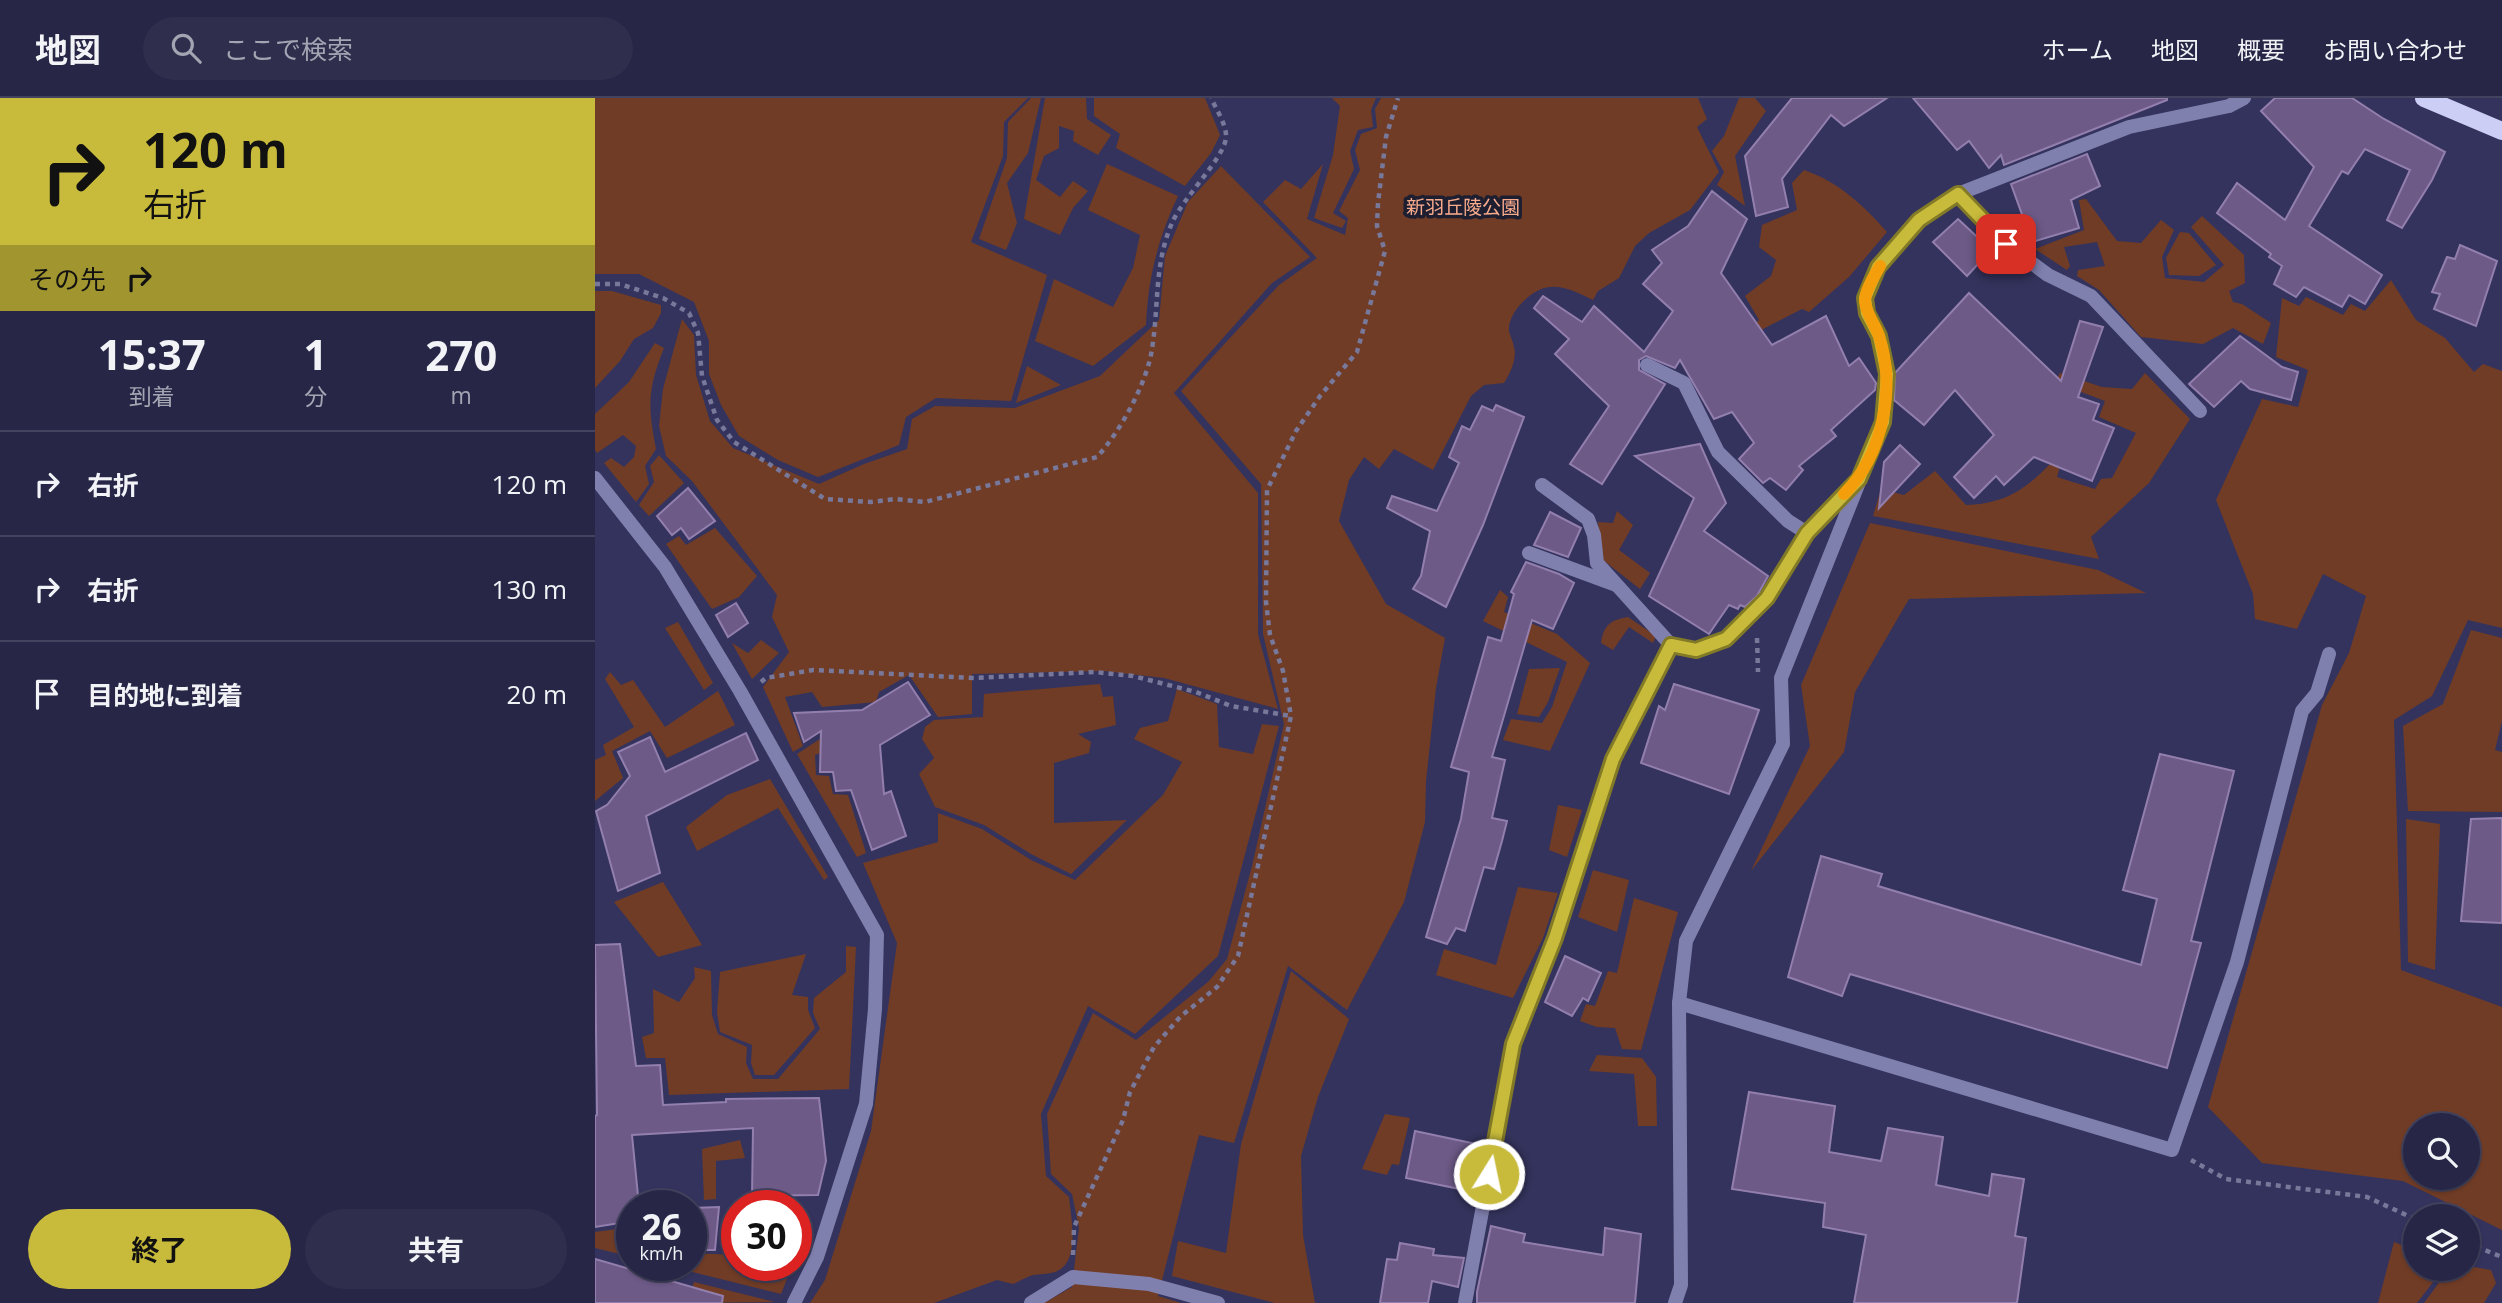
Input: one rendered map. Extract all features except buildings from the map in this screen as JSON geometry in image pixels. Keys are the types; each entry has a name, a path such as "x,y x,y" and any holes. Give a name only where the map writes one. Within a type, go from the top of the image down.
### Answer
{"main road":[{"path":"2424,98 2502,131"}],"street":[{"path":"1675,1303 1681,1285 1678,1003 1686,941 1783,744 1781,678 1883,422 1887,374 1879,336 1867,313 1865,298 1878,267 1913,228 1938,206 1958,194 2129,127 2229,106 2244,98"},
{"path":"1958,194 2006,244 2048,275 2091,296 2200,411"},
{"path":"1647,365 1684,383 1718,452 1788,521 1807,533"},
{"path":"595,478 665,567 741,694 877,934 875,1009 866,1104 817,1258 794,1303"},
{"path":"1542,485 1588,519 1594,535 1597,563 1671,645 1696,650 1726,639 1767,598 1807,533 1859,479"},
{"path":"1529,553 1618,585"},
{"path":"1465,1303 1513,1044 1555,938 1613,759 1671,645"},
{"path":"1678,1003 2172,1150 2237,962 2302,710 2316,693 2329,654"},
{"path":"1031,1303 1073,1277 1149,1283 1218,1303"}],"path":[{"path":"595,284 619,284 663,298 689,313 698,333 702,376 717,420 734,442 825,499 925,502 1097,457 1112,440 1148,371 1153,347 1156,284 1162,251 1172,222 1187,196 1219,154 1226,138 1211,98"},
{"path":"1073,1277 1074,1227 1123,1120 1131,1092 1154,1047 1180,1017 1217,987 1238,956 1291,716 1283,671 1270,635 1266,602 1267,489 1296,431 1320,396 1357,352 1385,251 1377,226 1378,203 1386,137 1398,98"},
{"path":"1757,647 1758,665"},
{"path":"741,694 766,678 813,670 975,678 1095,672 1133,676 1196,692 1231,706 1291,716"},
{"path":"2172,1150 2226,1180 2367,1197 2403,1214"},
{"path":"2480,1248 2502,1257"}],"green space":[{"path":"595,98 1028,98 1004,122 1003,156 971,242 1047,275 1011,401 936,398 906,417 899,445 818,477 778,460 739,436 721,405 709,374 709,341 694,302 639,274 595,274"},
{"path":"1031,98 1041,98 1028,153 1007,183 1017,223 1006,250 979,239 1007,158 1008,122"},
{"path":"1045,98 1086,98 1087,119 1111,135 1098,155 1073,141 1074,131 1059,126 1059,148 1044,156 1036,180 1060,197 1073,181 1088,191 1073,208 1060,235 1024,219"},
{"path":"1094,98 1205,98 1220,135 1211,153 1185,186 1116,148 1120,134 1094,116"},
{"path":"1332,98 1376,98 1371,110 1373,127 1358,130 1350,151 1354,169 1333,213 1346,221 1342,228 1314,218 1333,155 1340,106"},
{"name":"新羽丘陵公園","path":"1381,98 1698,98 1707,119 1697,127 1719,172 1690,210 1649,233 1635,246 1619,278 1598,291 1593,300 1554,287 1537,291 1519,306 1509,324 1515,356 1509,374 1504,383 1484,385 1471,396 1433,470 1394,449 1379,469 1364,457 1349,480 1339,521 1386,604 1445,638 1436,688 1426,781 1425,822 1404,902 1347,1010 1288,966 1234,1143 1199,1135 1158,1296 1181,1303 1044,1303 1072,1287 1079,1228 1072,1194 1051,1174 1047,1114 1093,1013 1136,1040 1208,982 1227,959 1252,866 1284,724 1263,634 1261,484 1181,391 1279,285 1317,258 1263,202 1285,180 1301,189 1323,164 1307,219 1345,235 1348,218 1339,211 1360,170 1355,150 1361,134 1377,128 1375,109"},
{"path":"1739,98 1755,98 1766,111 1735,156 1745,206 1717,185 1724,172 1712,151 1724,136"},
{"path":"1107,164 1178,196 1155,259 1146,325 1093,366 1035,341 1054,279 1113,307 1133,268 1140,235 1088,210"},
{"path":"1221,166 1310,257 1272,283 1174,393 1258,493 1258,634 1278,709 1164,678 1104,671 972,674 972,714 938,717 909,675 879,692 876,702 822,707 812,692 785,697 803,746 793,752 763,687 789,652 772,617 777,595 692,481 666,456 659,426 663,389 682,319 694,335 696,375 710,421 733,448 819,484 907,449 912,419 935,406 1015,408 1100,376 1159,320 1165,256 1188,202"},
{"path":"1804,170 1850,195 1887,232 1849,277 1809,312 1802,309 1732,345 1759,320 1745,296 1771,276 1776,260 1759,247 1762,225 1797,210 1792,183"},
{"path":"2086,199 2117,241 2141,243 2161,220 2174,230 2162,257 2165,278 2204,282 2224,265 2191,227 2202,216 2244,255 2245,283 2229,291 2233,302 2242,304 2271,323 2263,344 2233,328 2203,344 2141,337 2099,290 2077,276 2078,270 2105,266 2097,242 2064,247 2070,266 2067,270 2035,249 2084,230 2079,200"},
{"path":"2180,232 2189,233 2216,265 2199,276 2169,275 2166,258"},
{"path":"2391,280 2416,320 2445,338 2474,372 2483,364 2502,371 2502,628 2468,620 2432,696 2394,720 2401,970 2502,1007 2502,1230 2480,1219 2480,1204 2449,1204 2421,1190 2480,1190 2480,1113 2403,1113 2403,1181 2262,1163 2208,1107 2322,705 2349,653 2366,596 2323,574 2297,629 2255,619 2253,594 2216,500 2262,399 2298,407 2308,370 2276,357 2282,298 2299,306 2306,297 2343,315 2351,304 2365,311"},
{"path":"595,291 612,291 661,305 661,313 653,328 634,339 620,361 595,388"},
{"path":"655,343 664,348 654,376 651,398 651,421 656,449 645,466 649,484 636,502 604,463 611,458 624,467 634,457 636,446 623,435 597,453 595,414 629,382"},
{"path":"1027,366 1061,385 1016,403"},
{"path":"2060,373 2102,387 2132,389 2145,373 2190,419 2149,483 2091,537 2099,559 1873,516 1881,489 1904,495 1935,471 1966,505 1997,500 2033,480 2065,448 2057,477 2095,489 2101,479 2112,478 2136,433 2099,417 2105,401 2055,382"},
{"path":"659,455 684,483 649,516 639,505 654,482 650,466"},
{"path":"1617,511 1633,525 1619,550 1650,573 1640,589 1603,560 1598,522 1613,523"},
{"path":"1870,523 2098,570 2146,593 1909,599 1855,692 1844,752 1751,871 1810,746 1801,685"},
{"path":"715,528 757,576 739,597 712,609 666,544 679,536 686,545"},
{"path":"1500,590 1508,597 1504,612 1557,634 1590,663 1550,751 1503,740 1511,719 1542,723 1552,707 1567,662 1483,621"},
{"path":"1628,617 1656,636 1653,643 1629,627 1613,650 1601,643 1609,624"},
{"path":"678,622 713,683 704,690 665,628"},
{"path":"2471,630 2502,638 2502,721 2495,750 2502,752 2502,812 2408,811 2403,726 2443,704"},
{"path":"761,640 779,653 752,679 732,643 748,653"},
{"path":"1560,668 1548,702 1539,717 1517,714 1529,669"},
{"path":"610,672 621,685 633,680 665,727 718,691 735,725 667,758 650,731 612,751 623,778 595,801 595,760 606,755 603,745 634,727 605,679"},
{"path":"1100,684 1103,697 1113,696 1116,725 1078,734 1091,742 1089,753 1054,763 1054,823 1127,820 1071,874 1031,854 984,825 935,807 919,774 934,758 922,739 925,727 934,720 983,717 984,694"},
{"path":"1177,689 1217,704 1219,747 1253,754 1262,724 1279,726 1218,956 1135,1034 1088,1006 1041,1114 1046,1176 1069,1197 1072,1239 1068,1259 1063,1267 1055,1272 1033,1275 1013,1284 997,1280 934,1303 810,1303 825,1280 871,1131 897,943 863,863 938,842 938,813 982,829 1031,860 1075,880 1163,795 1182,762 1134,739 1140,728 1168,721"},
{"path":"823,737 823,752 815,755 816,775 829,776 833,794 848,795 866,853 857,857 797,754"},
{"path":"770,779 828,877 824,880 778,808 697,851 686,827 727,795"},
{"path":"1558,805 1582,810 1567,857 1549,850"},
{"path":"2406,819 2440,824 2435,970 2408,962"},
{"path":"1593,870 1629,880 1617,932 1578,917"},
{"path":"663,882 702,945 658,957 614,902"},
{"path":"1518,887 1558,893 1543,938 1513,998 1436,975 1444,949 1496,965"},
{"path":"1634,898 1678,912 1641,1050 1622,1049 1615,1028 1597,1027 1580,1021 1586,1004 1595,1006 1608,971 1617,973"},
{"path":"846,946 856,947 849,1089 669,1095 665,1058 646,1058 642,1037 654,1033 653,989 679,1002 695,978 694,967 711,971 712,1015 718,1034 747,1047 746,1063 753,1079 778,1079 820,1029 813,1013 814,998 846,972"},
{"path":"806,954 792,995 808,997 808,1010 815,1028 774,1075 755,1075 751,1063 752,1045 720,1032 717,1012 720,972"},
{"path":"1291,971 1349,1019 1318,1097 1301,1156 1303,1235 1315,1303 1275,1303 1172,1276 1178,1241 1226,1253 1241,1144"},
{"path":"1597,1055 1642,1058 1656,1077 1657,1126 1638,1126 1634,1074 1589,1071"},
{"path":"1385,1114 1410,1118 1399,1165 1392,1164 1387,1175 1362,1169"},
{"path":"740,1140 745,1158 716,1161 716,1199 707,1200 707,1190 704,1190 702,1149"},
{"path":"616,1229 616,1253 595,1248 595,1232"},
{"path":"2394,1242 2403,1245 2403,1281 2434,1281 2417,1303 2378,1303"},
{"path":"707,1254 721,1254 721,1279 707,1276"},
{"path":"2480,1268 2491,1270 2496,1283 2484,1303 2424,1303 2440,1281 2480,1281"},
{"path":"729,1281 786,1281 781,1294"},
{"path":"694,1282 775,1302 687,1303"}],"slow traffic":[{"path":"1844,494 1859,479 1883,422 1887,374 1879,336 1867,313 1865,298 1880,266"}],"route":[{"path":"1489,1174 1513,1044 1555,938 1613,759 1671,645 1696,650 1726,639 1767,598 1807,533 1859,479 1883,422 1887,374 1879,336 1867,313 1865,298 1878,267 1919,220 1958,194 2006,244"}]}
